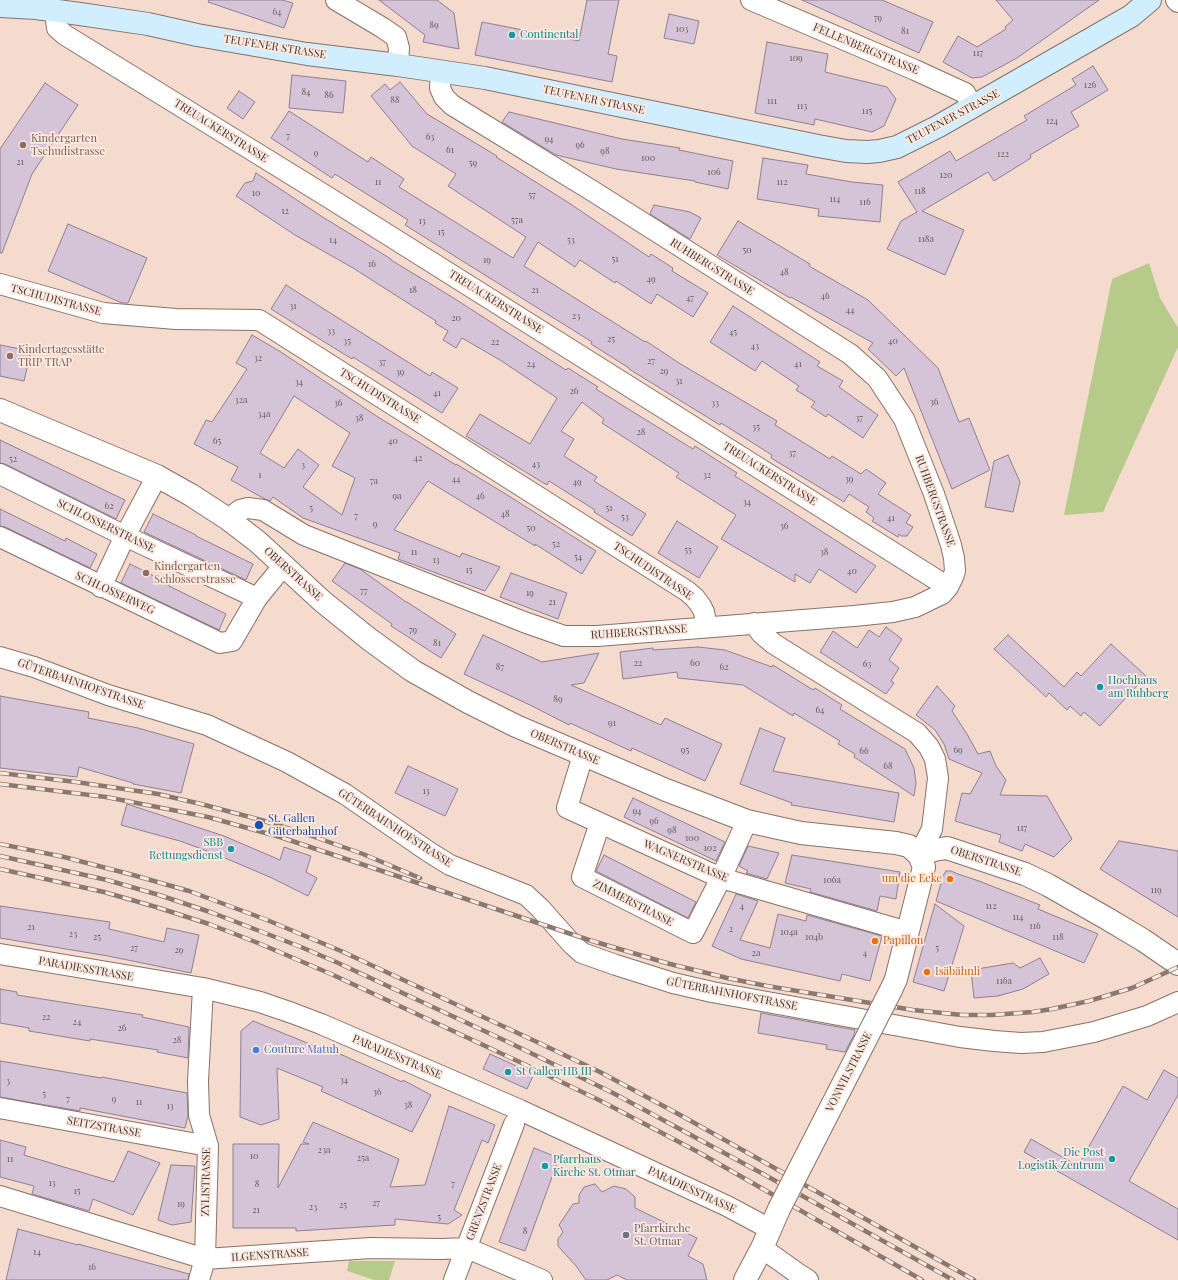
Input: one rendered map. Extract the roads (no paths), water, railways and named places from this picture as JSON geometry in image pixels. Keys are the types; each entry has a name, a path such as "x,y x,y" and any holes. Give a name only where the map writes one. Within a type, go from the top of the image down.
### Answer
{"main road":[{"name":"TEUFENER STRASSE","path":"0,6 55,11 148,24 284,50 398,65 531,87 818,146 857,152 879,151 896,147 932,130 1131,16 1150,0"}],"street":[{"path":"336,0 396,37 399,48 398,65"},
{"name":"FELLENBERGSTRASSE","path":"751,0 965,93 973,106"},
{"name":"TREUACKERSTRASSE","path":"55,11 57,28 65,35 331,198 948,587"},
{"name":"RUHBERGSTRASSE","path":"228,519 240,510 248,508 263,510 304,535 524,622 564,636 597,636 893,612 915,608 942,594 948,587 955,571 954,558 940,512 904,419 877,378 850,354 591,190 452,106 444,97 440,88 441,72"},
{"name":"TSCHUDISTRASSE","path":"0,284 103,313 176,319 259,320 687,591 701,606 704,612 707,627"},
{"name":"OBERSTRASSE","path":"0,410 157,476 228,519 258,542 322,601 413,671 516,726 666,790 747,821 801,833 896,843 909,846 919,855 934,850 947,848 1025,874 1048,885 1106,918 1143,940 1178,964"},
{"name":"SCHLOSSERSTRASSE","path":"0,474 125,536 257,598"},
{"path":"101,586 125,536 157,476"},
{"name":"SCHLOSSERWEG","path":"0,537 220,643 232,641 257,598"},
{"path":"257,598 284,565"},
{"path":"754,623 761,633 774,644 917,734 929,747 935,759 938,778 932,829 919,855"},
{"name":"GÜTERBAHNHOFSTRASSE","path":"0,657 34,667 108,696 207,725 287,762 345,794 450,865 526,895 582,953 666,981 712,992 960,1037 1021,1043 1049,1041 1094,1032 1146,1016 1178,1002"},
{"name":"WAGNERSTRASSE","path":"583,755 567,808 721,878 908,932"},
{"path":"721,878 747,821"},
{"name":"ZIMMERSTRASSE","path":"600,823 582,877 693,933 721,878"},
{"name":"VONWILSTRASSE","path":"745,1280 896,979 924,867 919,855"},
{"name":"PARADIESSTRASSE","path":"0,954 203,988 260,1002 321,1024 520,1110 720,1203 766,1239 797,1273 808,1280"},
{"name":"ZYLISTRASSE","path":"199,1280 205,1259 208,1146 199,1115 198,1081 203,988"},
{"name":"SEITZSTRASSE","path":"0,1108 208,1146"},
{"name":"GRENZSTRASSE","path":"454,1280 514,1124"},
{"name":"ILGENSTRASSE","path":"0,1196 205,1259 371,1248 466,1248 542,1280"}],"railway":[{"path":"0,773 158,794 201,804 309,835 363,854 420,878"},
{"path":"0,784 106,797 208,817 280,837 589,940 670,964 767,986 913,1010 962,1015 992,1015 1052,1009 1089,1001 1132,988 1178,967"},
{"path":"0,844 64,857 189,891 267,920 341,951 600,1072 682,1116 974,1280"},
{"path":"0,856 107,880 159,895 213,913 336,962 508,1042 613,1093 765,1175 953,1280"},
{"path":"0,869 104,892 156,907 209,924 331,974 601,1101 700,1153 922,1280"}],"place":[{"name":"Continental","path":"512,35"},
{"name":"Kindergarten Tschudistrasse","path":"23,145"},
{"name":"Kindertagesstätte TRIP TRAP","path":"10,356"},
{"name":"Kindergarten Schlosserstrasse","path":"146,573"},
{"name":"Hochhaus am Ruhberg","path":"1100,687"},
{"name":"St. Gallen Güterbahnhof","path":"259,825"},
{"name":"SBB Rettungsdienst","path":"231,849"},
{"name":"um die Ecke","path":"950,879"},
{"name":"Papillon","path":"875,941"},
{"name":"Isäbähnli","path":"927,972"},
{"name":"Couture Matuh","path":"256,1050"},
{"name":"St Gallen HB III","path":"508,1072"},
{"name":"Die Post Logistik Zentrum","path":"1112,1159"},
{"name":"Pfarrhaus Kirche St. Otmar","path":"545,1166"},
{"name":"Pfarrkirche St. Otmar","path":"626,1235"}]}
